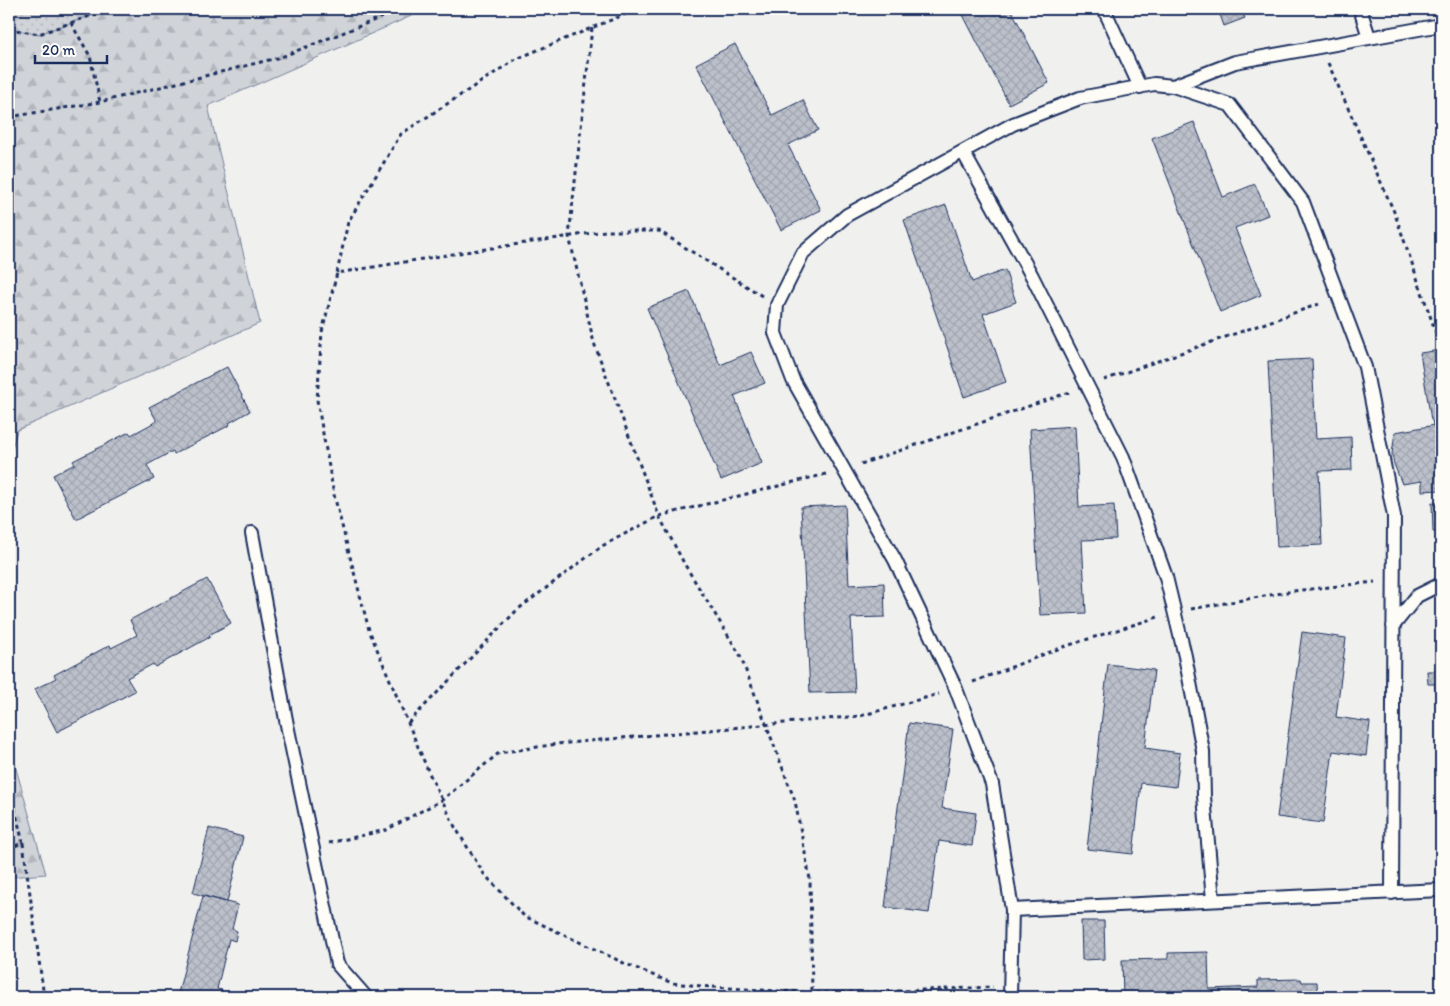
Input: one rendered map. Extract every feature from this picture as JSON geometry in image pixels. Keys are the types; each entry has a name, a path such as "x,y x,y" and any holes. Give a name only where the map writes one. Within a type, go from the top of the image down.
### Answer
{"lane":[{"path":"1104,9 1140,87"},
{"path":"1360,9 1370,37"},
{"path":"1173,86 1235,62 1441,25"},
{"path":"1010,992 1012,910 992,784 956,689 895,560 793,380 775,333 777,305 803,253 847,215 1013,124 1080,98 1154,84 1173,86 1230,105 1303,202 1365,367 1394,516 1392,893"},
{"path":"963,152 1032,276 1122,458 1166,577 1187,665 1203,751 1204,796 1213,900"},
{"path":"252,533 286,720 337,964 366,997"},
{"path":"1393,626 1417,596 1441,584"},
{"path":"1012,910 1441,890"}],"path":[{"path":"9,29 39,34 110,9"},
{"path":"9,117 100,102 281,57 403,9"},
{"path":"638,9 516,59 401,134 348,222 322,332 317,400 334,496 369,630 455,827 484,874 524,916 626,964 672,983 711,988 812,993 1010,992"},
{"path":"71,23 90,56 100,102"},
{"path":"592,28 569,236 594,343 659,516 685,565 740,655 795,801 810,879 812,993"},
{"path":"1320,46 1394,214 1436,333 1441,332"},
{"path":"336,274 605,231 659,231 777,305"},
{"path":"313,846 386,830 442,800 500,753 557,744 860,716 956,689 1063,647 1174,612 1293,591 1393,580"},
{"path":"9,785 23,843 44,997"},
{"path":"9,848 23,843"}],"green space":[{"path":"9,9 110,9 39,34 9,29"},
{"path":"110,9 427,9 208,106 260,323 17,430 9,459 9,29 39,34"},
{"path":"9,744 46,874 9,877"}],"building":[{"path":"960,9 1016,9 1012,11 1049,83 1009,104"},
{"path":"1218,9 1247,9 1242,11 1245,18 1224,26"},
{"path":"735,44 772,115 803,100 818,130 788,145 821,210 781,230 696,64"},
{"path":"1194,122 1223,197 1255,184 1268,215 1235,228 1261,295 1220,312 1152,138"},
{"path":"946,205 972,282 1005,270 1016,302 983,314 1006,382 964,397 904,220"},
{"path":"689,291 720,365 751,352 765,383 734,396 762,463 721,480 647,308"},
{"path":"1441,350 1441,424 1433,425 1420,353"},
{"path":"1312,359 1316,439 1351,437 1352,470 1319,471 1322,545 1277,547 1268,361"},
{"path":"227,367 250,411 229,423 230,425 174,454 173,451 147,465 154,479 76,519 53,475 75,464 73,461 129,432 131,435 157,421 149,407"},
{"path":"1441,424 1441,490 1422,491 1422,481 1402,484 1392,454 1395,432"},
{"path":"1075,426 1079,507 1114,505 1116,539 1082,540 1086,613 1040,615 1030,429"},
{"path":"1432,503 1441,503 1441,532 1433,532"},
{"path":"845,505 849,585 884,583 885,617 851,618 855,692 810,693 801,507"},
{"path":"207,579 231,623 209,635 210,637 155,667 153,664 127,678 135,691 57,732 35,689 56,678 54,675 110,645 111,648 137,635 130,620"},
{"path":"1302,632 1346,638 1336,717 1370,722 1366,756 1333,751 1323,823 1277,817"},
{"path":"1108,664 1154,670 1145,748 1180,753 1176,787 1141,783 1133,854 1087,849"},
{"path":"1435,669 1441,669 1441,702 1436,702 1435,684 1428,684 1427,671 1435,671"},
{"path":"909,723 953,729 942,808 976,813 972,846 939,841 929,913 885,907"},
{"path":"209,828 243,837 227,902 193,893"},
{"path":"203,896 238,905 232,929 237,931 235,941 229,939 217,989 222,990 220,997 177,997"},
{"path":"1081,921 1104,921 1105,959 1082,960"},
{"path":"1208,952 1209,989 1258,987 1258,980 1301,979 1302,982 1317,982 1318,997 1123,997 1122,960 1168,959 1168,953"}]}
